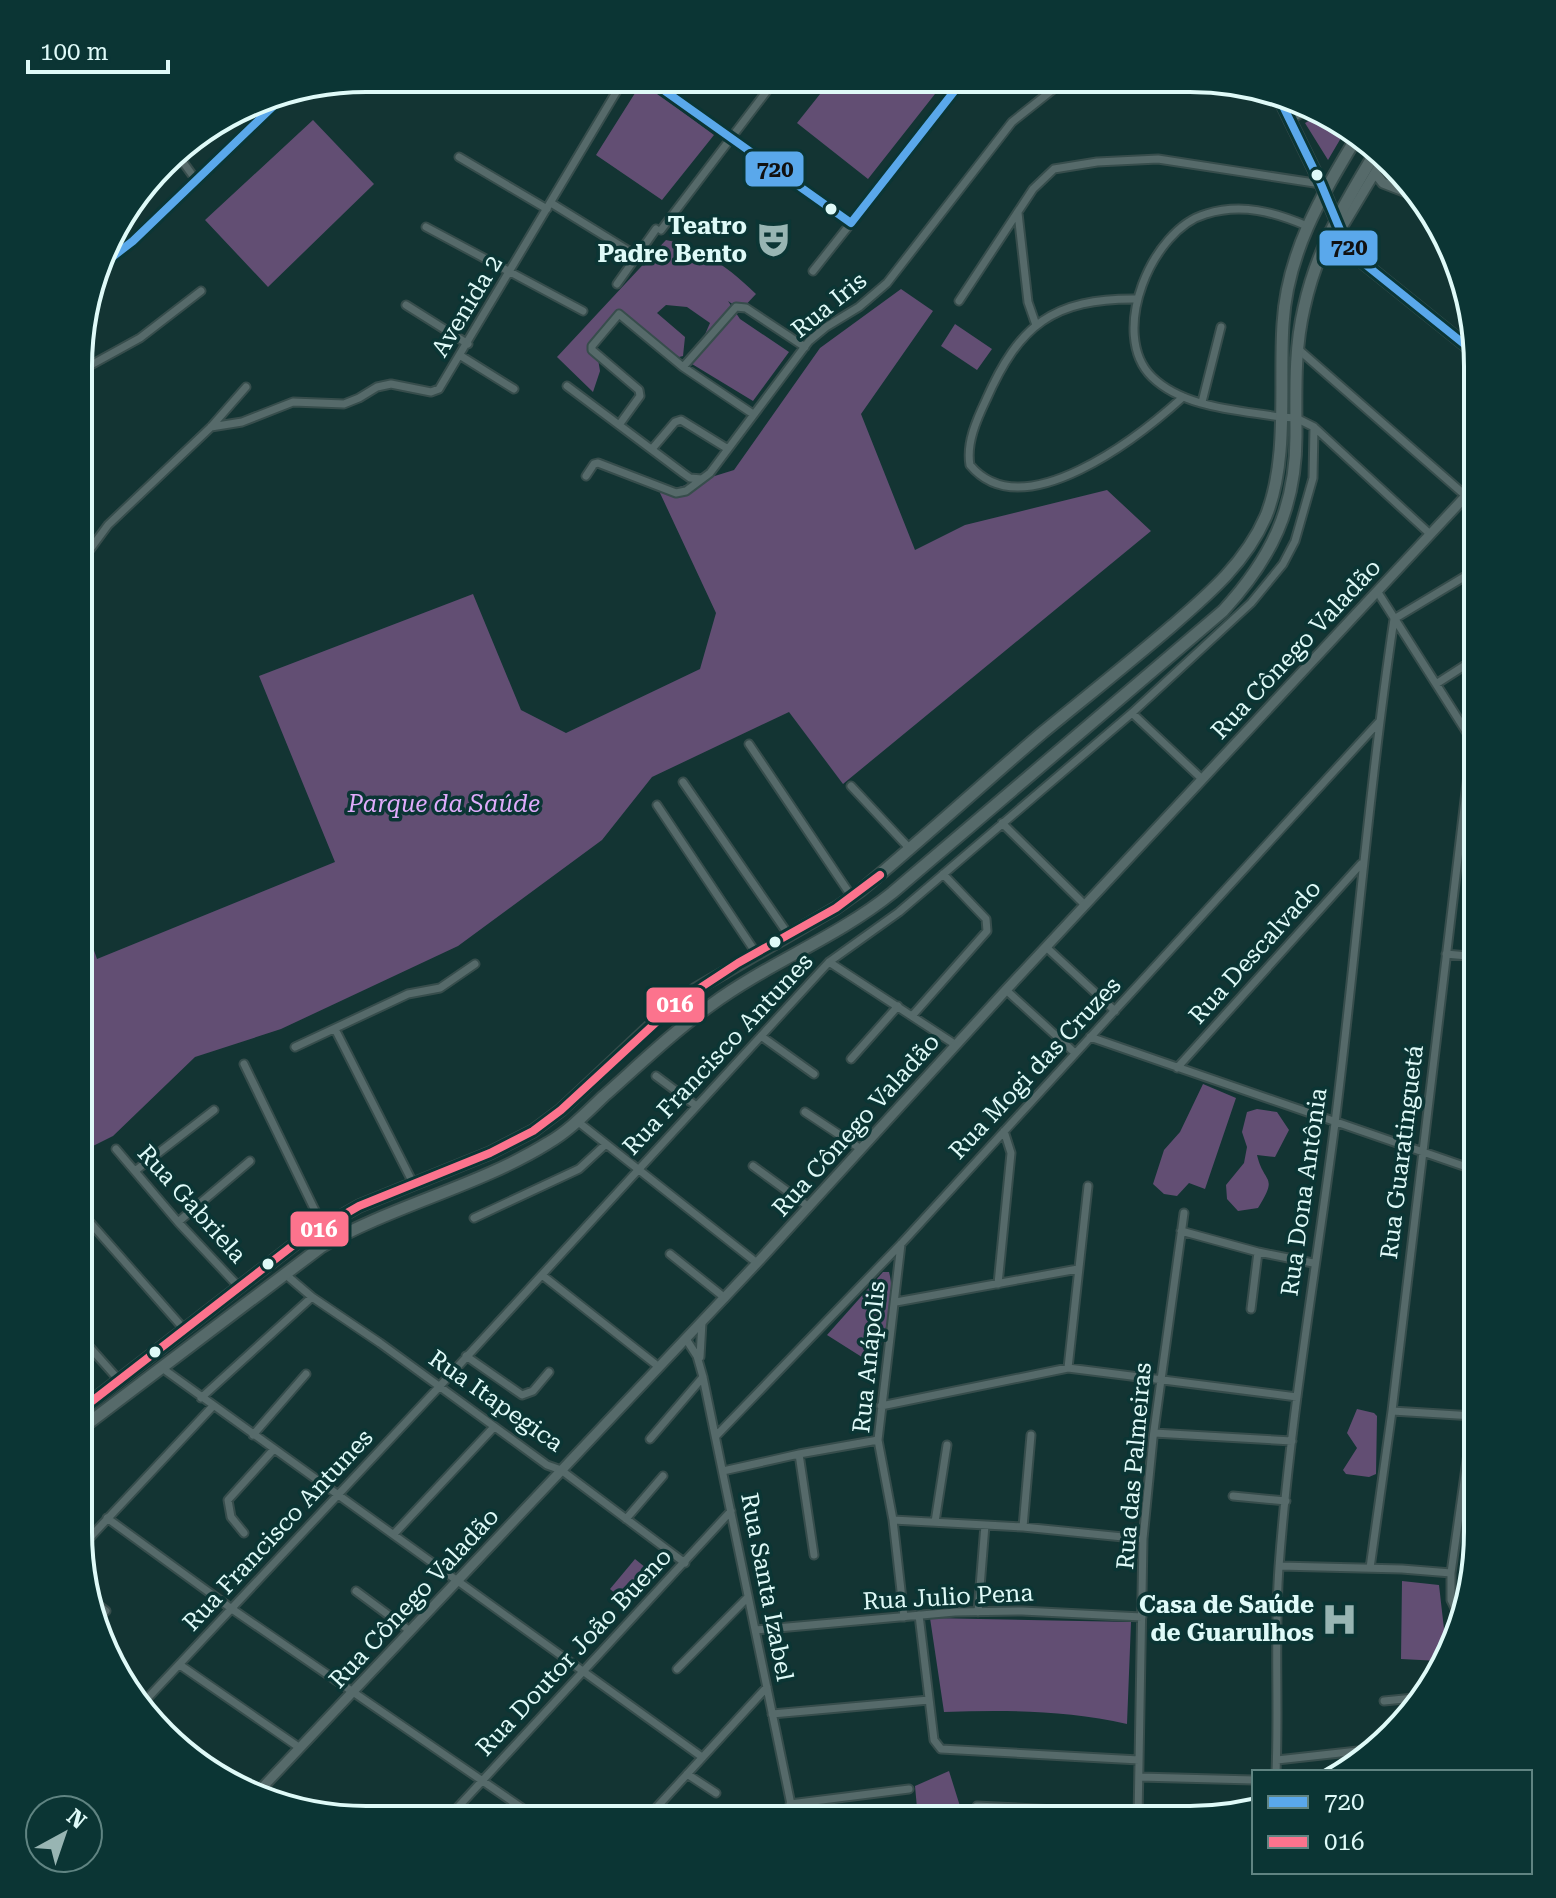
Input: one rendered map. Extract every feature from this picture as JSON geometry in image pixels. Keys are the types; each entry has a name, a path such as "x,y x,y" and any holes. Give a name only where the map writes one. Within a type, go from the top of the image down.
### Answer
{"main road":[{"path":"1284,109 1337,225 1356,257 1463,342"},
{"path":"92,1400 238,1286 322,1225 413,1183 490,1153 533,1131 561,1110 677,1003 852,897 1207,596 1236,566 1266,516 1278,468 1285,309 1293,270 1322,187 1351,145"},
{"path":"92,1420 321,1247 352,1230 523,1157 555,1139 698,1014 751,976 872,909 1223,611 1265,560 1284,520 1295,457 1298,349 1303,310 1323,246 1371,160"},
{"path":"977,791 992,809"}],"street":[{"path":"813,271 953,92"},
{"name":"Rua Iris","path":"702,479 710,473 805,347 826,327 859,307 887,283 1012,122 1050,92"},
{"name":"Avenida 2","path":"211,427 242,422 293,402 344,404 377,387 391,384 431,392 439,389 616,93"},
{"path":"667,93 851,223"},
{"path":"617,284 766,93"},
{"path":"117,254 268,111"},
{"path":"1289,119 1297,114"},
{"path":"459,157 637,256"},
{"path":"959,301 1033,189 1054,169 1097,162 1158,159 1322,187"},
{"path":"183,162 196,180"},
{"path":"1337,225 1378,167"},
{"path":"1375,173 1383,183 1399,189"},
{"path":"1307,226 1253,209 1219,211 1193,219 1168,239 1155,257 1137,299 1137,352 1143,366 1164,387 1183,397 1296,418 1314,427 1430,534"},
{"path":"1018,213 1028,302 1036,325"},
{"path":"426,227 583,311"},
{"path":"92,364 140,338 201,291"},
{"path":"1137,299 1101,300 1076,305 1036,325 996,376 970,445 970,465 988,481 1002,485 1047,483 1080,470 1136,437 1183,397"},
{"path":"406,305 468,344"},
{"path":"683,367 740,306 805,347"},
{"path":"619,425 640,396 639,390 592,350 592,346 616,315 622,314 683,367 753,414"},
{"path":"1202,402 1221,327"},
{"path":"1298,349 1464,494"},
{"path":"461,356 514,389"},
{"path":"567,386 690,478 702,479"},
{"path":"92,547 108,525 211,427 246,387"},
{"path":"652,449 675,422 681,420 728,449"},
{"name":"Rua Francisco Antunes","path":"148,1698 439,1387 829,962 899,912 1132,713 1237,618 1270,583 1295,541 1307,505 1313,478 1314,427"},
{"path":"1314,450 1328,440"},
{"path":"586,476 598,463 676,493 686,491 702,479"},
{"name":"Rua Cônego Valadão","path":"264,1786 725,1298 1006,990 1464,498"},
{"path":"1394,619 1464,577"},
{"path":"1377,591 1464,728"},
{"name":"Rua Dona Antônia","path":"1276,1770 1279,1566 1313,1263 1335,1123 1378,723 1394,619"},
{"path":"1436,684 1464,666"},
{"path":"1132,713 1202,779"},
{"name":"Rua Mogi das Cruzes","path":"716,1436 901,1244 1378,723"},
{"path":"749,744 852,897"},
{"path":"683,782 788,934"},
{"path":"851,786 910,849"},
{"path":"657,805 756,953"},
{"name":"Rua Guaratinguetá","path":"1370,1568 1392,1411 1464,810"},
{"path":"1002,823 1085,905"},
{"name":"Rua Descalvado","path":"1177,1068 1362,863"},
{"path":"912,1016 985,934 986,919 943,874"},
{"path":"1046,947 1115,1011"},
{"path":"1446,954 1464,956"},
{"path":"829,962 956,1045"},
{"path":"295,1047 408,994 440,988 475,964"},
{"path":"1006,990 1075,1053"},
{"path":"851,1059 898,1006"},
{"path":"335,1029 413,1183"},
{"path":"761,1036 814,1074"},
{"path":"1090,1037 1463,1166"},
{"path":"244,1064 322,1225"},
{"path":"656,1076 695,1105"},
{"path":"135,1171 214,1110"},
{"path":"805,1112 861,1149"},
{"path":"577,1121 757,1263"},
{"path":"998,1284 1011,1153 1004,1131"},
{"path":"474,1218 579,1169 606,1144"},
{"name":"Rua Gabriela","path":"116,1149 238,1286"},
{"path":"178,1222 250,1161"},
{"path":"753,1166 809,1207"},
{"path":"1068,1368 1088,1186"},
{"name":"Rua das Palmeiras","path":"1138,1805 1143,1539 1184,1213"},
{"path":"92,1225 184,1329"},
{"path":"1181,1231 1313,1263"},
{"name":"Rua Anápolis","path":"901,1244 878,1440 893,1520 904,1617"},
{"path":"1251,1309 1258,1252"},
{"path":"670,1254 725,1298"},
{"path":"896,1302 1078,1269"},
{"name":"Rua Itapegica","path":"285,1274 312,1297 371,1336 547,1465 561,1470 685,1563"},
{"path":"542,1275 659,1367"},
{"path":"201,1398 312,1297"},
{"name":"Rua Santa Izabel","path":"702,1322 700,1363 790,1804"},
{"name":"Rua Santa Izabel","path":"686,1339 700,1363"},
{"path":"92,1350 118,1379"},
{"path":"466,1356 522,1395 533,1391 549,1372"},
{"path":"162,1368 702,1757"},
{"path":"881,1406 1068,1368 1297,1397"},
{"path":"253,1435 306,1374"},
{"path":"650,1439 703,1377"},
{"path":"92,1535 213,1406"},
{"path":"1392,1411 1463,1415"},
{"path":"394,1534 494,1427"},
{"path":"1154,1433 1292,1441"},
{"path":"1023,1527 1031,1435"},
{"path":"723,1471 878,1440"},
{"path":"935,1522 947,1445"},
{"path":"244,1533 231,1517 228,1500 274,1449"},
{"path":"799,1454 814,1555"},
{"path":"626,1519 663,1476"},
{"path":"1453,1605 1451,1573 1463,1491"},
{"path":"1233,1496 1286,1501"},
{"name":"Rua Doutor João Bueno","path":"460,1805 731,1511"},
{"path":"107,1518 232,1609 519,1805"},
{"path":"893,1520 1023,1527 1143,1539"},
{"path":"978,1612 985,1525"},
{"path":"1279,1566 1451,1573"},
{"path":"356,1591 410,1631"},
{"path":"677,1669 748,1597"},
{"name":"Rua Julio Pena","path":"755,1630 978,1612 1142,1617"},
{"path":"919,1615 934,1740 944,1750 1139,1760"},
{"path":"180,1665 300,1748"},
{"path":"659,1805 767,1687"},
{"path":"1384,1701 1407,1699"},
{"path":"772,1714 929,1700"},
{"path":"1277,1760 1353,1752"},
{"path":"687,1774 716,1793"},
{"path":"1139,1777 1252,1780"},
{"path":"790,1804 909,1789"}],"green space":[{"path":"821,92 936,92 868,179 797,123"},
{"path":"635,93 656,93 714,135 662,200 596,155"},
{"path":"313,120 374,184 268,287 205,220"},
{"path":"1310,120 1341,138 1328,160 1305,123"},
{"path":"666,240 703,254 726,268 756,294 741,310 728,301 740,319 789,352 753,401 692,364 710,323 687,307 666,305 657,313 685,337 683,356 679,357 621,316 596,347 600,371 593,392 557,357"},
{"name":"Parque da Saúde","path":"901,289 933,311 861,414 915,550 965,525 1107,490 1151,531 843,784 789,712 652,777 602,840 458,946 281,1029 195,1057 113,1136 92,1146 92,945 97,959 335,862 259,676 473,594 521,710 566,733 700,669 716,613 660,493 734,470 820,348"},
{"path":"955,324 992,349 977,370 941,346"},
{"path":"1203,1084 1236,1098 1205,1189 1189,1183 1177,1196 1164,1194 1153,1184 1164,1150 1180,1132"},
{"path":"1257,1109 1277,1112 1289,1130 1275,1157 1257,1155 1269,1184 1258,1208 1238,1211 1227,1199 1226,1185 1244,1163 1247,1147 1242,1132 1247,1112"},
{"path":"883,1272 889,1272 891,1295 876,1366 827,1335"},
{"path":"1357,1409 1377,1416 1376,1474 1369,1477 1346,1474 1343,1470 1357,1448 1347,1433"},
{"path":"635,1559 651,1572 626,1603 610,1589"},
{"path":"1402,1581 1439,1585 1445,1629 1436,1653 1432,1661 1401,1659"},
{"path":"930,1618 1131,1622 1127,1724 1036,1712 944,1712"},
{"path":"949,1771 960,1805 917,1805 915,1786"}],"transit line":[{"name":"720","path":"667,93 851,223 953,92"},
{"name":"720","path":"1285,109 1346,244 1356,257 1463,343"},
{"name":"720","path":"117,254 268,111"},
{"name":"016","path":"92,1401 300,1240 359,1206 490,1153 533,1131 561,1110 677,1003 738,963 836,908 880,875"}],"place":[{"name":"Teatro Padre Bento","path":"773,240"},
{"name":"Casa de Saúde de Guarulhos","path":"1340,1619"}]}
